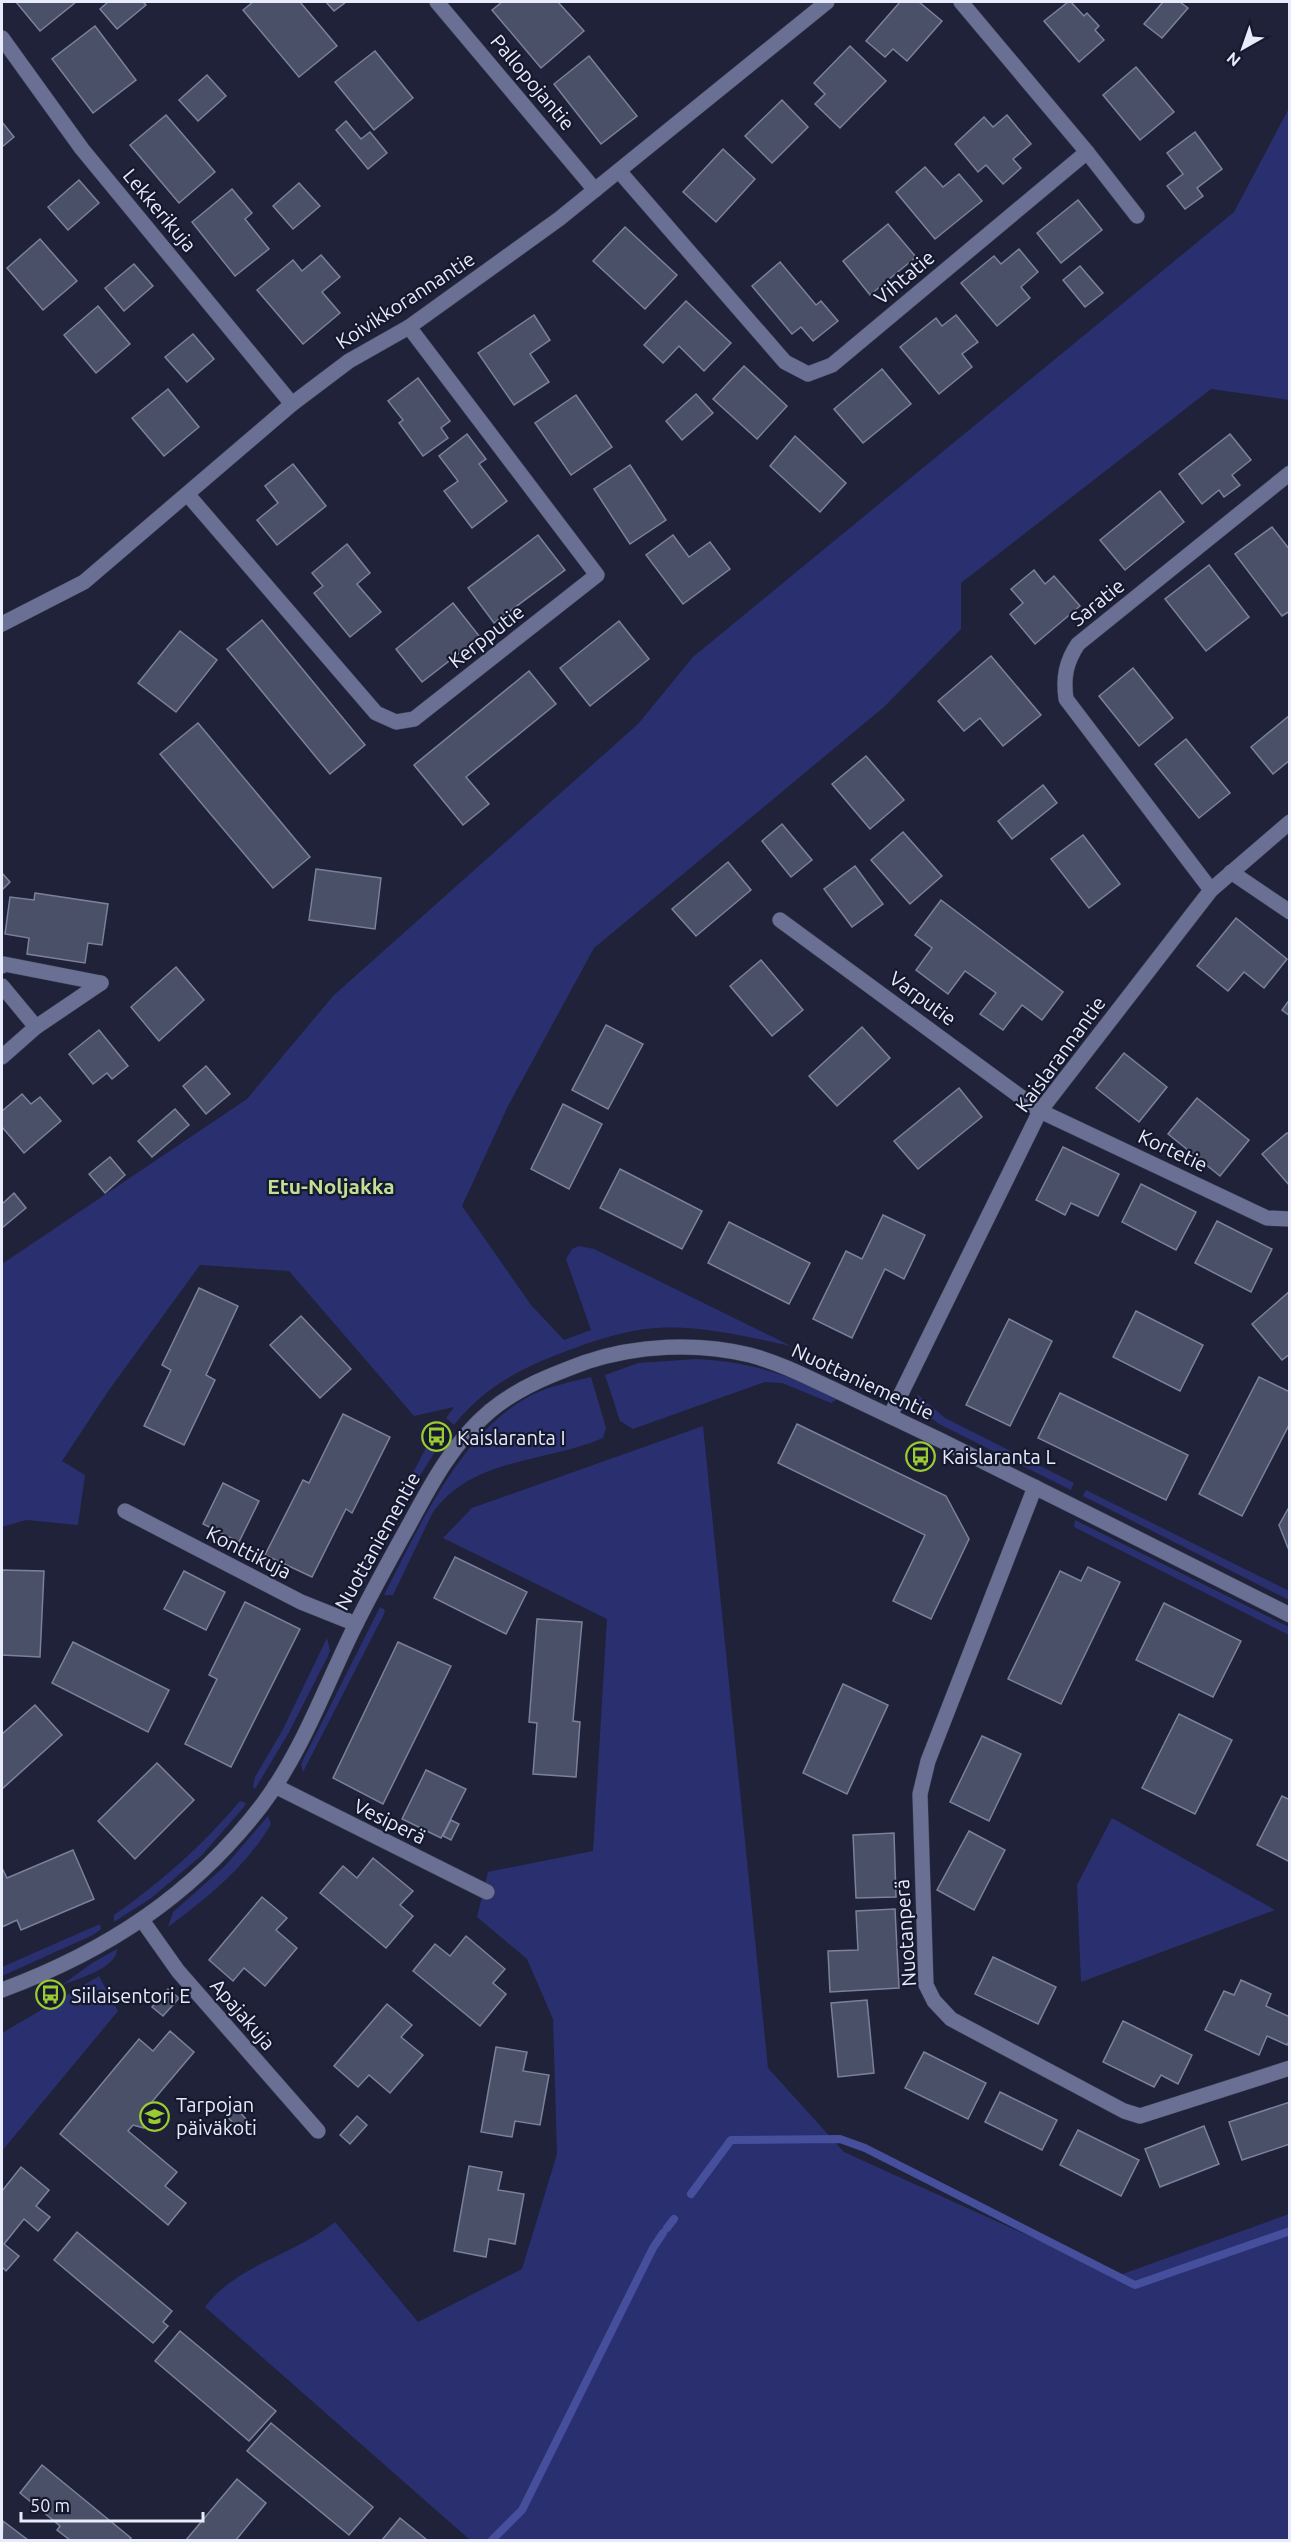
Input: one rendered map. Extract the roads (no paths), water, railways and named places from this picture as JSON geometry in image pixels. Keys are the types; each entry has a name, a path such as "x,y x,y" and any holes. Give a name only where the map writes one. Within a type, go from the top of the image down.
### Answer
{"street":[{"name":"Pallopojantie","path":"438,2 595,190"},
{"name":"Koivikkorannantie","path":"2,624 84,582 292,404 349,361 409,327 559,219 827,2"},
{"path":"961,2 1087,152 1137,216"},
{"name":"Lekkerikuja","path":"2,38 82,149 292,404"},
{"name":"Vihtatie","path":"619,171 785,362 808,374 832,366 1087,152"},
{"name":"Kerpputie","path":"188,495 376,713 396,722 414,719 597,575 409,327"},
{"name":"Saratie","path":"1211,890 1066,699 1063,681 1071,655 1078,644 1290,473"},
{"name":"Kaislarannantie","path":"890,1416 1040,1111 1211,890 1290,822"},
{"path":"1231,872 1290,912"},
{"name":"Varputie","path":"780,920 1040,1111"},
{"path":"2,966 4,964 101,982 36,1027 2,1057"},
{"path":"2,986 36,1027"},
{"name":"Kortetie","path":"1040,1111 1267,1218 1290,1219"},
{"name":"Nuottaniementie","path":"2,1989 51,1971 116,1938 165,1905 236,1837 275,1786 317,1707 356,1624 428,1489 454,1448 488,1412 527,1385 604,1356 673,1347 748,1355 781,1365 1035,1487 1290,1615"},
{"name":"Nuotanperä","path":"1035,1487 928,1761 920,1794 926,1985 934,2001 951,2019 1124,2110 1140,2116 1290,2068"},
{"name":"Konttikuja","path":"125,1511 301,1602 356,1624"},
{"name":"Vesiperä","path":"275,1786 487,1892"},
{"name":"Apajakuja","path":"142,1920 178,1971 318,2131"}],"waterway":[{"path":"691,2194 731,2140 840,2139 865,2148 1135,2285 1290,2231"},
{"path":"667,2228 674,2219"},
{"path":"492,2540 522,2510 653,2248 663,2233"}],"place":[{"name":"Kaislaranta I","path":"436,1437"},
{"name":"Kaislaranta L","path":"921,1456"},
{"name":"Siilaisentori E","path":"50,1995"},
{"name":"Tarpojan päiväkoti","path":"155,2116"}],"district":[{"name":"Etu-Noljakka","path":"331,1186"}]}
